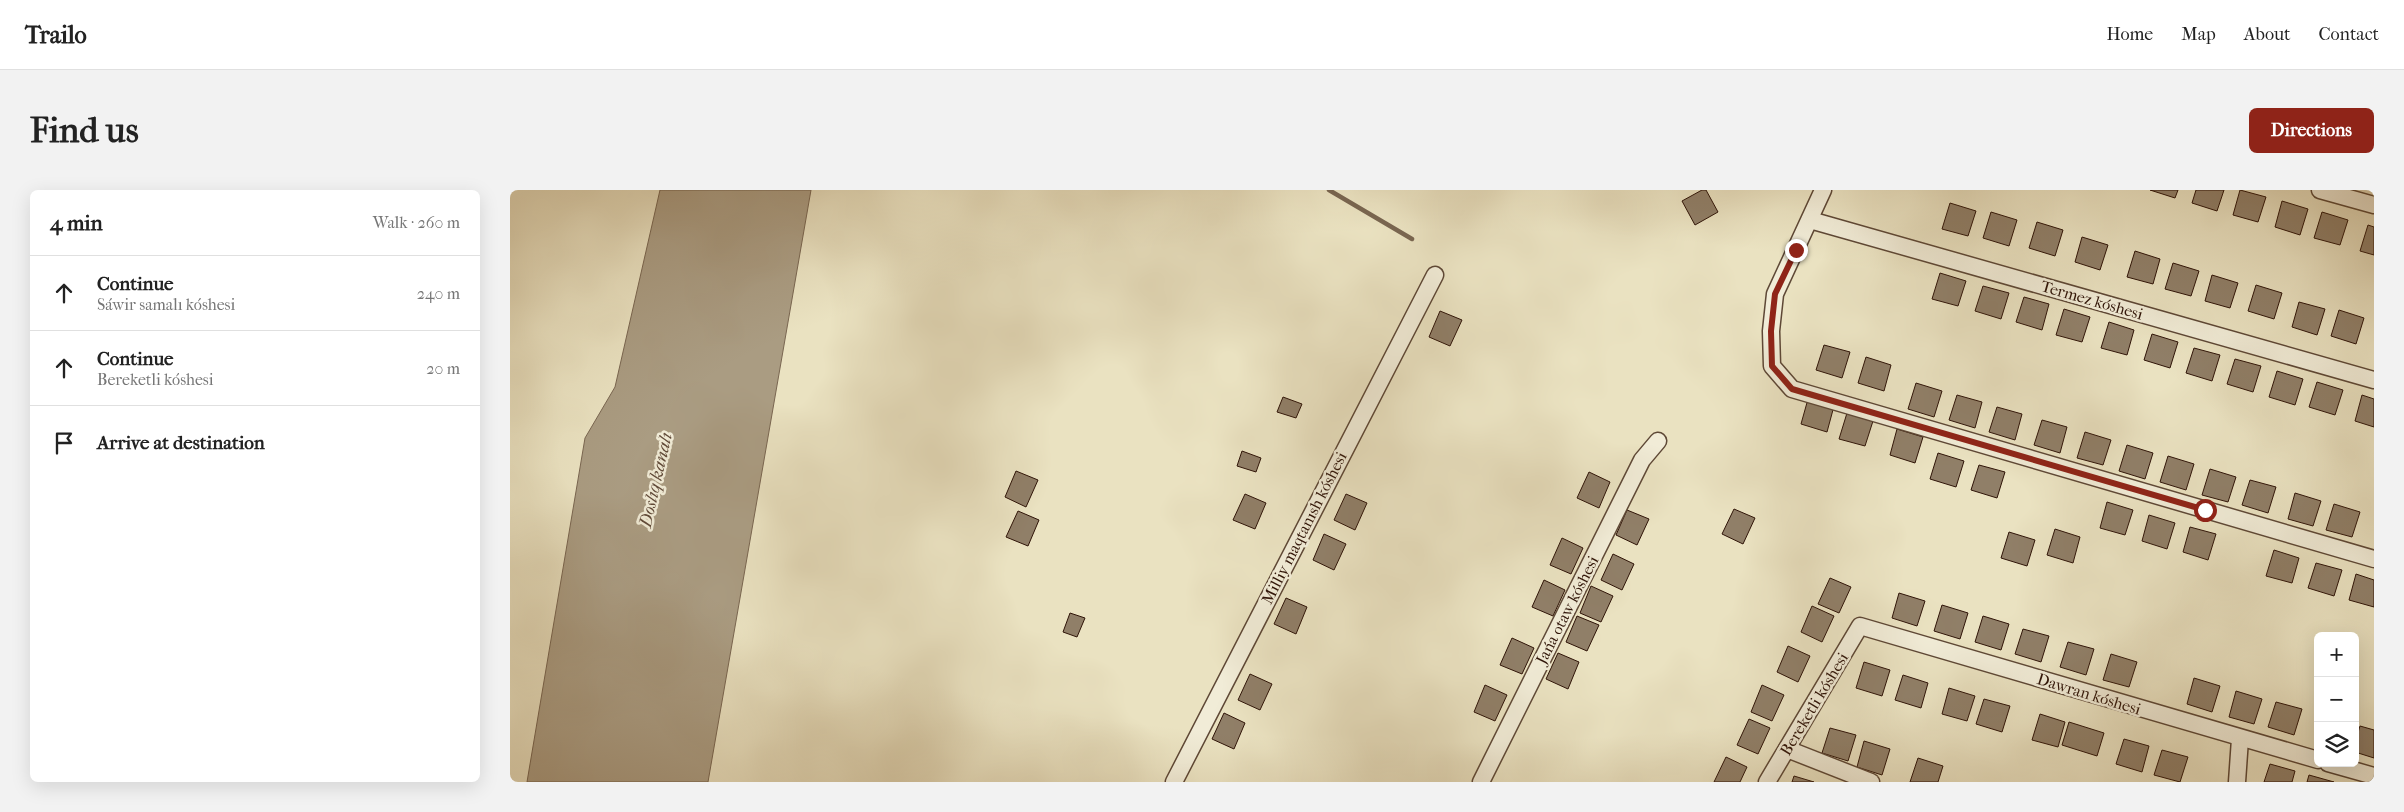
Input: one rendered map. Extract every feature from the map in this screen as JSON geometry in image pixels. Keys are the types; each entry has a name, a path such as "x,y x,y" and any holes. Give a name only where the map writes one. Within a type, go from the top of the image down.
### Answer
{"street":[{"path":"1823,190 1775,294 1771,331 1772,366 1792,389 2374,559"},
{"path":"2320,190 2374,205"},
{"name":"Termez kóshesi","path":"1810,220 2374,380"},
{"name":"Milliy maqtanısh kóshesi","path":"1174,782 1435,275"},
{"name":"Jańa otaw kóshesi","path":"1480,782 1642,460 1658,440"},
{"name":"Dawran kóshesi","path":"1860,626 2240,739 2314,759"},
{"name":"Bereketli kóshesi","path":"1767,782 1860,626"},
{"path":"2237,782 2240,739"},
{"path":"1787,749 1871,782"},
{"path":"2342,767 2374,776"}],"water":[{"name":"Doslıq kanalı","path":"660,190 811,190 708,782 527,782 585,438 615,387"}],"building":[{"path":"1702,190 1706,190 1718,212 1695,225 1682,201"},
{"path":"2150,190 2178,190 2175,198"},
{"path":"2196,190 2224,190 2217,211 2192,203"},
{"path":"2240,190 2266,197 2258,222 2233,215"},
{"path":"2282,201 2308,209 2300,235 2275,227"},
{"path":"1950,203 1976,211 1968,236 1942,229"},
{"path":"1991,212 2017,220 2009,246 1983,238"},
{"path":"2322,212 2348,220 2340,245 2314,238"},
{"path":"2037,222 2063,230 2055,256 2029,248"},
{"path":"2368,225 2374,227 2374,255 2360,251"},
{"path":"2082,237 2108,245 2100,270 2075,262"},
{"path":"2135,251 2160,259 2153,284 2127,277"},
{"path":"2173,263 2199,271 2191,296 2165,289"},
{"path":"1940,273 1966,281 1958,306 1932,299"},
{"path":"2212,275 2238,283 2230,308 2205,301"},
{"path":"2256,285 2282,293 2274,319 2248,311"},
{"path":"1983,286 2009,293 2001,319 1975,311"},
{"path":"2024,297 2049,304 2042,330 2016,322"},
{"path":"2299,302 2325,309 2317,335 2292,327"},
{"path":"2064,309 2090,317 2082,342 2056,335"},
{"path":"2339,310 2364,318 2356,344 2331,336"},
{"path":"1440,311 1462,320 1450,346 1429,337"},
{"path":"2109,322 2134,330 2127,355 2101,348"},
{"path":"2152,334 2178,342 2170,368 2144,360"},
{"path":"1824,345 1850,352 1842,378 1816,370"},
{"path":"2194,348 2220,355 2212,381 2186,373"},
{"path":"1866,357 1891,365 1884,391 1858,383"},
{"path":"2235,359 2261,366 2253,392 2227,384"},
{"path":"2277,371 2303,379 2295,405 2269,397"},
{"path":"2317,382 2343,390 2335,415 2309,407"},
{"path":"1916,383 1942,391 1934,417 1908,409"},
{"path":"1957,395 1982,402 1975,428 1949,420"},
{"path":"2362,395 2374,399 2374,427 2355,421"},
{"path":"1283,397 1302,404 1296,418 1277,412"},
{"path":"1808,399 1834,406 1827,432 1801,424"},
{"path":"1997,407 2022,414 2015,440 1989,432"},
{"path":"1847,413 1873,421 1865,446 1839,439"},
{"path":"2042,420 2067,427 2060,453 2034,445"},
{"path":"1897,429 1923,437 1915,463 1890,455"},
{"path":"2085,432 2111,440 2103,465 2077,458"},
{"path":"2127,445 2153,453 2145,479 2119,471"},
{"path":"1242,451 1261,458 1256,472 1237,466"},
{"path":"1938,453 1964,461 1956,487 1930,479"},
{"path":"2168,456 2194,464 2186,490 2160,482"},
{"path":"1979,465 2005,472 1997,498 1971,490"},
{"path":"2210,469 2236,477 2228,502 2202,495"},
{"path":"1016,471 1038,480 1026,507 1005,497"},
{"path":"1589,472 1610,482 1599,508 1577,498"},
{"path":"2250,480 2276,487 2268,513 2242,505"},
{"path":"2295,493 2321,501 2313,526 2288,519"},
{"path":"1245,494 1266,503 1255,529 1233,520"},
{"path":"1346,494 1367,503 1355,530 1334,520"},
{"path":"2107,502 2133,510 2125,535 2100,528"},
{"path":"2334,504 2360,512 2352,537 2326,530"},
{"path":"1734,509 1755,518 1743,544 1722,534"},
{"path":"1627,510 1649,519 1637,545 1616,535"},
{"path":"1018,511 1039,520 1028,546 1006,537"},
{"path":"2149,515 2175,523 2167,549 2142,541"},
{"path":"2190,527 2216,534 2208,560 2183,552"},
{"path":"2055,529 2080,537 2073,563 2047,555"},
{"path":"2009,532 2035,540 2027,566 2001,558"},
{"path":"1324,534 1346,544 1334,570 1313,560"},
{"path":"1562,538 1583,548 1571,574 1550,565"},
{"path":"2274,550 2299,558 2292,583 2266,576"},
{"path":"1613,554 1634,564 1622,590 1601,580"},
{"path":"2316,563 2342,570 2334,596 2308,588"},
{"path":"2356,574 2374,580 2374,607 2349,600"},
{"path":"1830,578 1851,587 1839,613 1818,604"},
{"path":"1544,580 1565,590 1553,616 1532,607"},
{"path":"1591,586 1613,596 1601,622 1580,613"},
{"path":"1899,593 1925,601 1917,626 1892,618"},
{"path":"1286,598 1307,607 1296,634 1274,624"},
{"path":"1942,605 1968,613 1960,639 1934,631"},
{"path":"1812,606 1834,616 1822,642 1801,632"},
{"path":"1070,613 1085,618 1077,637 1063,632"},
{"path":"1577,616 1599,625 1587,651 1566,642"},
{"path":"1983,616 2009,624 2001,650 1975,642"},
{"path":"2023,629 2049,636 2041,662 2015,654"},
{"path":"1512,638 1534,648 1522,674 1500,665"},
{"path":"2068,642 2094,649 2086,675 2060,667"},
{"path":"1788,646 1810,656 1798,682 1777,672"},
{"path":"1558,653 1579,662 1568,689 1546,679"},
{"path":"2111,654 2137,662 2129,687 2103,680"},
{"path":"1864,662 1890,670 1882,696 1856,688"},
{"path":"1250,674 1272,684 1260,710 1238,700"},
{"path":"1903,675 1928,683 1921,708 1895,700"},
{"path":"2194,678 2220,686 2212,712 2187,704"},
{"path":"1485,685 1507,695 1495,721 1474,712"},
{"path":"1762,685 1784,695 1772,721 1751,712"},
{"path":"1949,688 1975,696 1967,721 1942,714"},
{"path":"2236,691 2262,699 2254,724 2229,717"},
{"path":"1984,699 2010,706 2002,732 1976,724"},
{"path":"2276,702 2302,709 2294,735 2268,727"},
{"path":"1224,713 1245,723 1234,749 1212,739"},
{"path":"2040,714 2065,722 2058,747 2032,740"},
{"path":"1749,719 1770,728 1758,754 1737,745"},
{"path":"2069,722 2104,733 2097,756 2062,745"},
{"path":"2360,726 2374,730 2374,758 2359,753"},
{"path":"1830,728 1856,735 1848,761 1822,753"},
{"path":"2124,739 2149,746 2142,772 2116,764"},
{"path":"1864,741 1890,749 1882,775 1857,767"},
{"path":"2162,750 2188,757 2180,782 2154,775"},
{"path":"1726,757 1747,767 1740,782 1714,782"},
{"path":"1918,758 1943,766 1938,782 1910,782"},
{"path":"2270,764 2295,771 2292,782 2264,782"},
{"path":"2309,775 2334,782 2307,782"},
{"path":"1794,776 1814,782 1792,782"}],"waterway":[{"path":"1329,190 1412,239"}],"route":[{"path":"1796,250 1775,294 1771,331 1772,366 1792,389 2205,510"}]}
